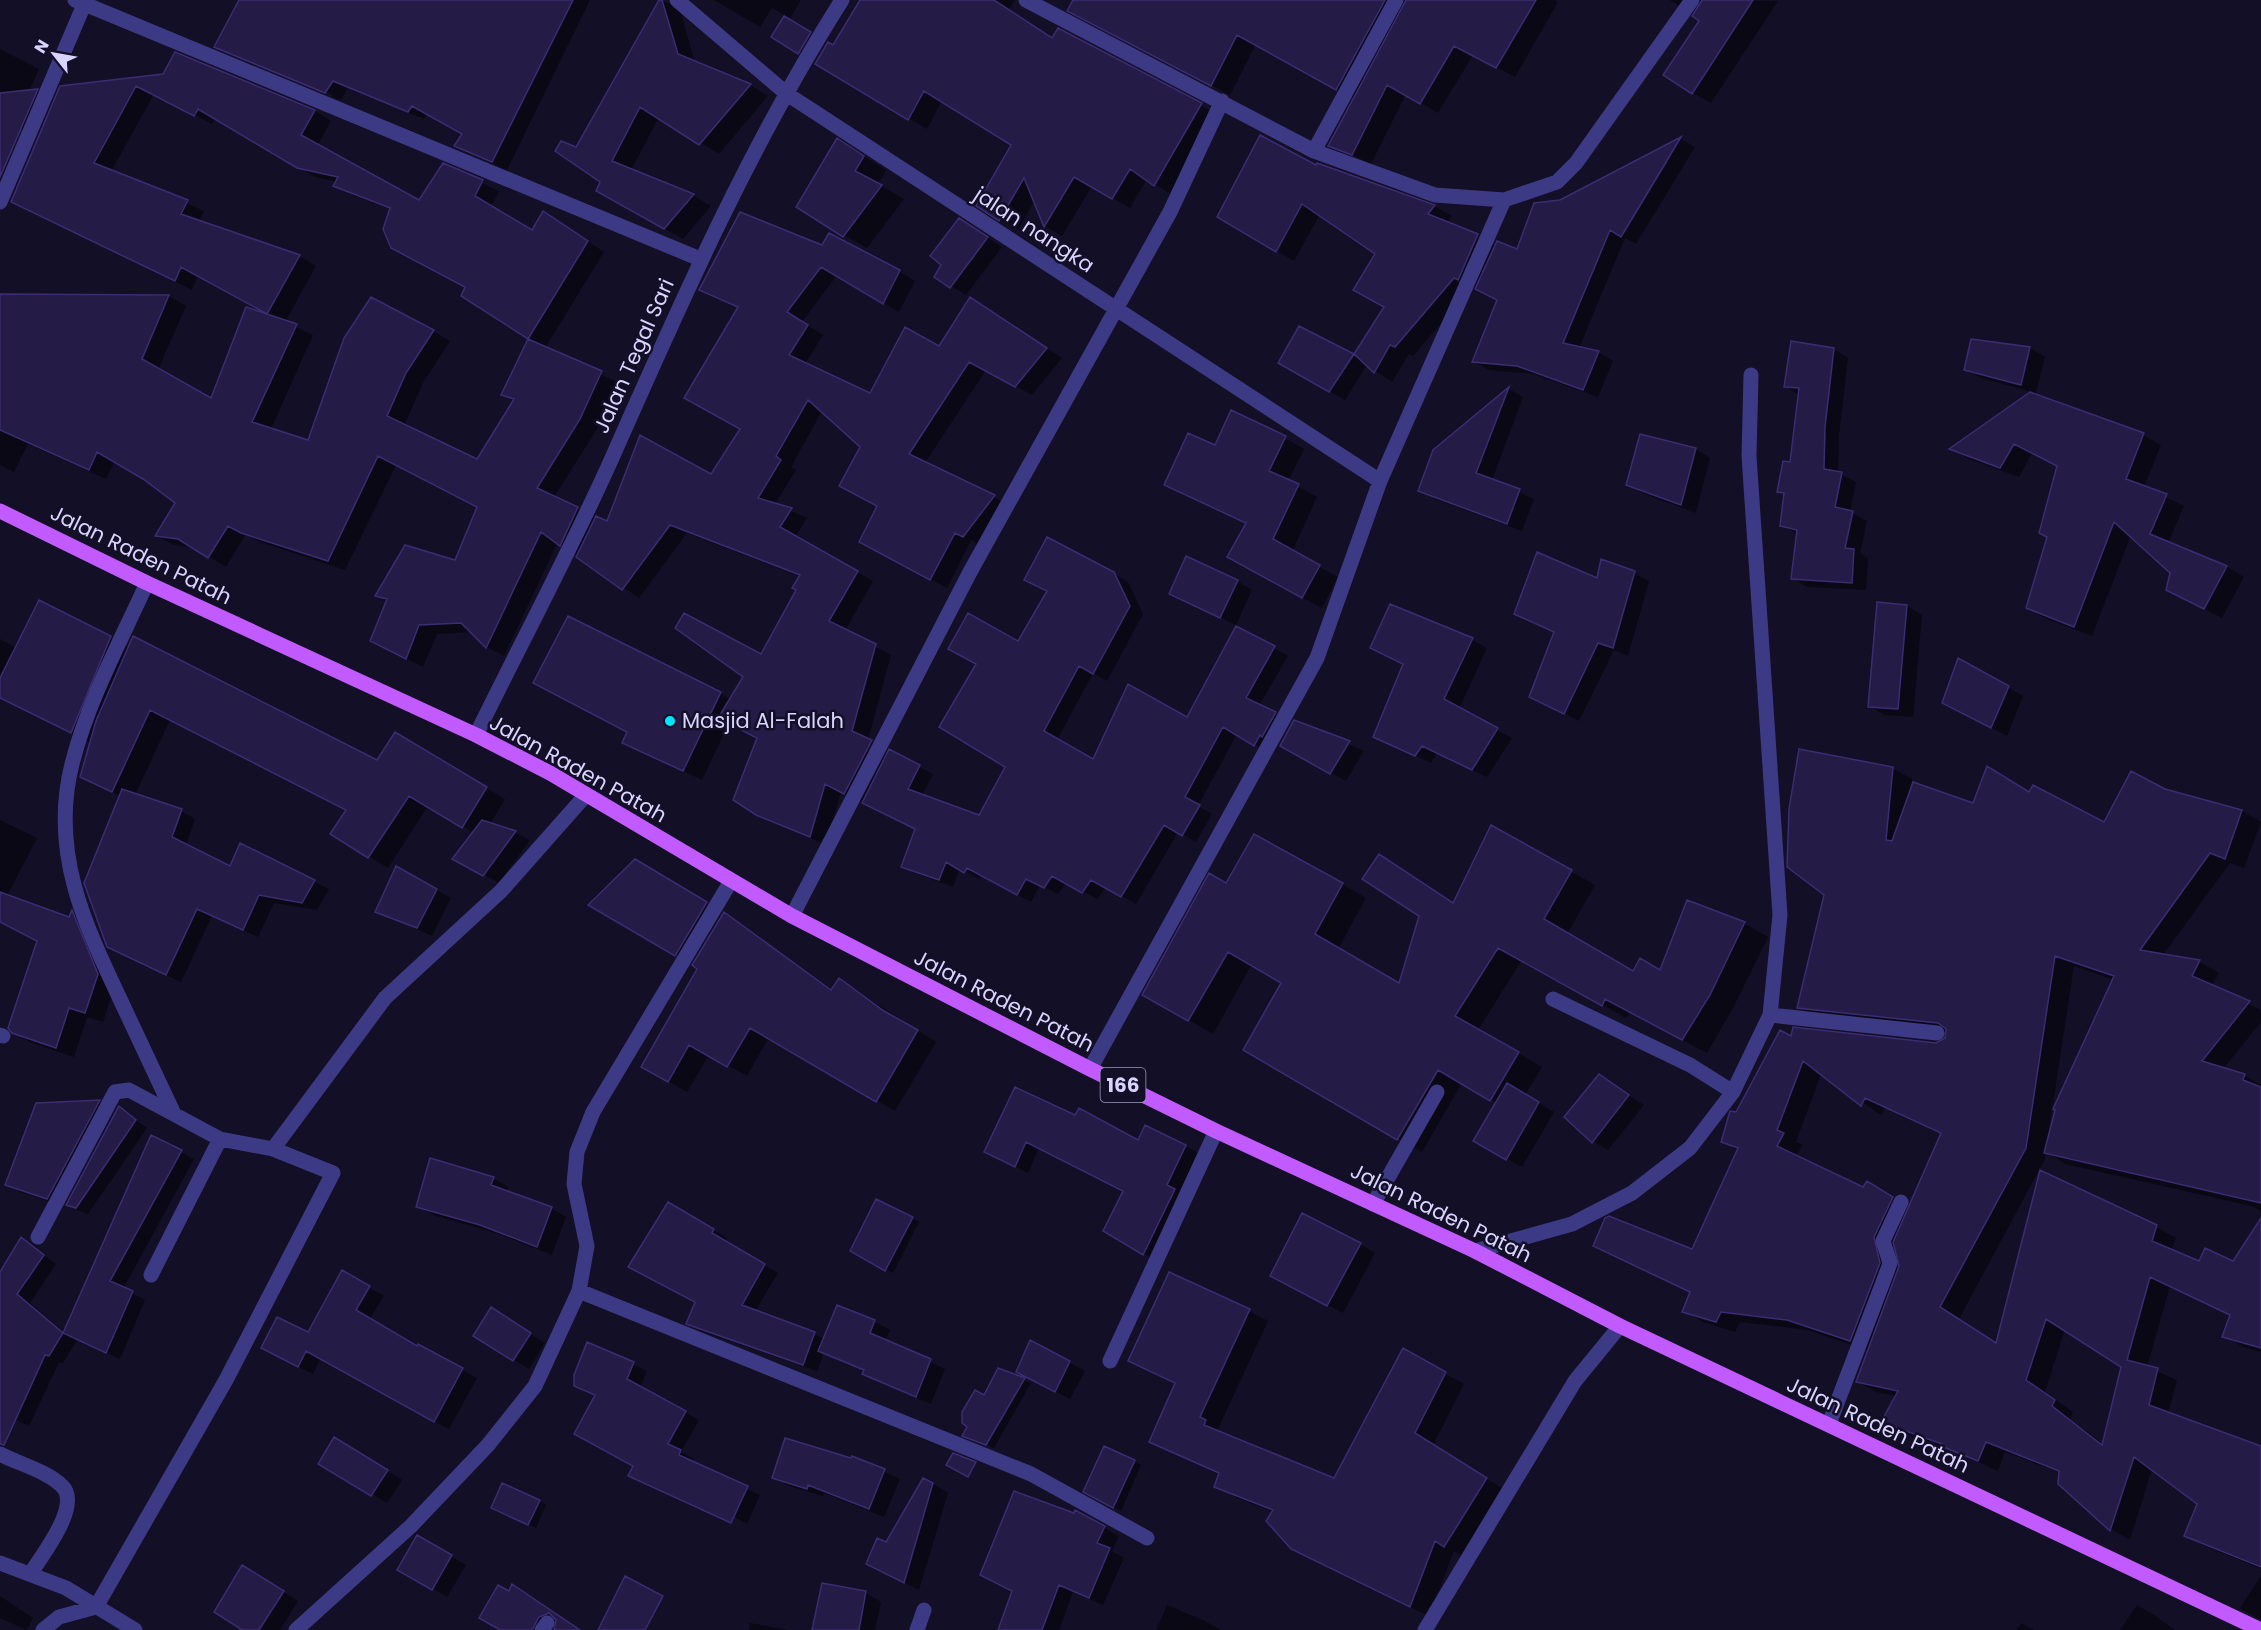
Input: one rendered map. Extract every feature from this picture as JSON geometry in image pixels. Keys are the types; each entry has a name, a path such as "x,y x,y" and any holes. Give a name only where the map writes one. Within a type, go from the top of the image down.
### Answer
{"main road":[{"name":"Jalan Raden Patah","path":"0,511 147,583 476,735 550,773 585,796 792,916 1090,1069 1216,1131 1474,1251 1620,1326 2261,1630"}],"street":[{"name":"jalan nangka","path":"677,0 787,94 1380,481"},
{"name":"Jalan Tegal Sari","path":"476,735 611,460 700,259 787,94 842,0"},
{"path":"1026,0 1314,151 1435,195 1504,200 1557,182 1576,163 1692,0"},
{"path":"1314,151 1396,0"},
{"path":"0,202 82,1 700,259"},
{"path":"792,916 970,572 1115,307 1170,212 1222,101"},
{"path":"1090,1069 1317,658 1380,481 1504,200"},
{"path":"1474,1251 1572,1224 1632,1193 1690,1148 1770,1015 1780,915 1749,467 1750,375"},
{"path":"147,583 83,727 66,796 66,840 75,894 93,943 174,1114"},
{"path":"273,1149 385,998 501,891 585,796"},
{"path":"296,1630 411,1526 488,1445 535,1386 579,1291 587,1246 574,1184 577,1152 593,1112 731,881"},
{"path":"1553,999 1690,1065 1727,1088"},
{"path":"1770,1015 1937,1033"},
{"path":"38,1237 115,1092 129,1090 219,1139 273,1149 333,1173 226,1380 96,1606 59,1617 43,1630"},
{"path":"1373,1204 1437,1092"},
{"path":"1110,1361 1216,1131"},
{"path":"151,1275 219,1139"},
{"path":"1829,1424 1890,1263 1883,1241 1901,1202"},
{"path":"579,1291 1031,1474 1147,1538"},
{"path":"1425,1630 1575,1381 1620,1326"},
{"path":"0,1454 53,1479 63,1486 69,1498 65,1516 37,1575"},
{"path":"0,1563 37,1575 66,1588 135,1630"},
{"path":"917,1630 924,1610"}],"building":[{"path":"239,0 573,0 492,162 454,146 462,134 412,106 408,112 333,81 325,93 214,47"},
{"path":"659,0 662,0 678,54 751,84 699,145 640,107 612,161 694,194 664,229 596,191 600,182 555,151 561,141 576,147"},
{"path":"860,0 994,0 1052,38 1058,28 1202,103 1154,186 1130,169 1112,199 1074,177 1044,227 1024,178 999,221 976,206 1011,145 924,91 908,120 815,64 828,42 833,45"},
{"path":"1073,0 1385,0 1336,90 1237,35 1211,86 1067,11"},
{"path":"1406,0 1536,0 1496,68 1454,46 1420,104 1387,85 1352,155 1328,146"},
{"path":"1702,0 1753,0 1692,94 1663,75 1699,21 1692,16"},
{"path":"784,16 811,32 798,54 771,37"},
{"path":"175,52 315,110 301,135 419,200 443,163 483,180 475,196 532,230 543,211 588,241 528,339 461,296 465,287 391,248 383,229 390,208 333,186 338,177 297,168 198,109 194,116 136,86 94,163 188,200 181,214 300,255 267,314 181,267 175,281 11,202 60,86 163,74"},
{"path":"38,89 0,177 0,93"},
{"path":"1260,135 1316,165 1317,163 1435,205 1428,214 1478,234 1458,280 1454,278 1395,347 1390,345 1374,373 1354,354 1384,307 1353,290 1375,254 1302,204 1276,252 1217,217"},
{"path":"1681,137 1621,237 1610,230 1563,343 1599,351 1583,390 1517,366 1472,362 1497,300 1475,289 1497,241 1517,249 1534,203 1560,200"},
{"path":"837,138 864,156 855,171 882,185 843,237 796,207"},
{"path":"740,212 822,245 829,233 900,270 883,304 821,267 787,312 808,325 789,355 870,393 905,327 939,346 970,297 1047,348 1015,387 969,362 909,454 995,495 963,537 955,533 930,580 859,542 877,506 839,486 860,447 808,400 776,456 781,460 758,498 792,508 780,527 858,571 829,621 876,644 852,731 872,740 844,794 825,784 810,837 756,815 733,800 757,738 718,718 743,677 675,628 684,613 761,654 796,590 792,588 800,575 670,525 622,590 576,557 596,516 607,521 640,435 711,474 740,429 684,398 738,307 699,290"},
{"path":"959,218 988,237 950,288 934,277 941,265 930,256"},
{"path":"0,294 169,295 142,359 211,398 246,307 297,324 252,422 308,440 344,338 371,297 434,330 406,373 387,416 477,459 514,399 501,395 528,339 602,371 580,419 537,488 578,507 560,546 541,532 486,648 461,623 419,625 406,659 370,641 387,599 375,596 405,545 455,560 477,507 378,456 328,561 241,533 228,526 208,558 178,539 155,536 175,503 143,479 97,452 89,470 0,430"},
{"path":"1299,326 1354,354 1329,392 1278,363"},
{"path":"1971,339 2030,347 2021,385 1964,370"},
{"path":"1791,341 1834,348 1825,427 1824,469 1842,472 1835,507 1853,511 1845,548 1854,549 1852,583 1791,579 1797,530 1780,526 1784,493 1777,492 1783,461 1790,462 1799,388 1784,387"},
{"path":"1509,387 1476,473 1520,489 1507,524 1418,491 1433,450"},
{"path":"2030,392 2144,433 2126,479 2167,494 2150,534 2227,566 2204,609 2166,590 2170,573 2114,522 2074,627 2026,608 2047,537 2039,533 2057,466 2014,444 2000,468 1949,449"},
{"path":"1231,410 1286,436 1269,471 1299,484 1273,539 1320,565 1302,598 1227,557 1246,523 1164,485 1188,433 1215,445"},
{"path":"1640,434 1696,448 1681,505 1626,485"},
{"path":"1047,537 1114,572 1130,606 1093,674 1079,666 1044,731 1093,759 1128,684 1187,717 1236,626 1275,646 1246,698 1276,712 1262,737 1260,735 1254,746 1223,727 1185,797 1200,805 1182,836 1164,825 1121,897 1091,880 1082,893 1052,876 1044,888 1026,879 1017,895 967,868 964,873 946,862 939,880 901,867 915,829 862,803 889,749 920,765 908,789 979,815 1005,767 939,727 976,664 948,649 968,613 1018,641 1047,591 1024,580"},
{"path":"1537,552 1597,578 1601,559 1635,571 1613,648 1598,643 1564,714 1529,697 1554,632 1514,614"},
{"path":"1186,556 1238,580 1220,618 1169,594"},
{"path":"39,600 111,636 71,733 0,698 0,678"},
{"path":"1877,602 1907,605 1898,709 1868,707"},
{"path":"1390,604 1473,638 1444,699 1498,728 1472,770 1422,746 1415,756 1373,737 1403,664 1370,648"},
{"path":"568,616 721,692 683,771 622,743 627,732 533,683"},
{"path":"133,636 377,760 395,732 487,787 462,828 409,796 368,858 330,834 346,810 150,710 112,792 80,777 96,721"},
{"path":"1958,658 2009,686 1991,728 1942,703"},
{"path":"1294,720 1350,741 1330,774 1280,746"},
{"path":"1799,749 1893,767 1886,840 1892,841 1913,782 1973,803 1987,766 2029,792 2033,785 2104,822 2131,771 2165,789 2242,810 2225,859 2210,853 2140,950 2200,960 2192,976 2250,1001 2202,1061 2245,1074 2243,1080 2261,1087 2261,1203 2044,1153 2055,1110 2053,1109 2114,976 2055,956 2026,1148 1940,1307 1996,1343 2040,1170 2157,1225 2152,1241 2199,1261 2205,1248 2233,1261 2261,1218 2261,1348 2222,1337 2230,1315 2150,1277 2127,1360 2158,1368 2149,1405 2261,1446 2261,1567 2184,1536 2197,1504 2134,1457 2110,1531 2058,1484 2059,1471 1986,1442 1978,1461 1941,1446 1942,1444 1881,1422 1898,1391 1856,1382 1899,1266 1893,1242 1941,1133 1865,1098 1861,1106 1803,1061 1777,1130 1784,1133 1777,1146 1863,1187 1867,1181 1893,1197 1874,1237 1880,1263 1850,1341 1787,1320 1721,1312 1716,1322 1682,1312 1690,1292 1593,1246 1605,1218 1609,1216 1692,1249 1738,1148 1721,1142 1730,1111 1736,1112 1780,1030 1791,1036 1793,1027 1936,1043 1945,1038 1946,1029 1938,1023 1797,1008 1824,895 1787,867 1789,809","holes":["2046,1319 2121,1367 2102,1445 2052,1406 2055,1400 2026,1380"]},
{"path":"122,789 182,809 172,837 230,866 240,843 315,880 302,903 259,895 243,930 197,909 166,975 107,947 84,883"},
{"path":"482,820 516,831 483,876 452,859"},
{"path":"1491,825 1572,870 1544,919 1633,971 1640,958 1660,970 1687,900 1745,922 1710,995 1682,1040 1605,999 1602,1006 1498,948 1455,1016 1519,1052 1490,1101 1438,1070 1397,1140 1243,1050 1281,983 1228,952 1188,1021 1142,995 1209,873 1226,883 1254,834 1343,883 1315,934 1399,983 1419,916 1362,879 1379,854 1453,903"},
{"path":"635,859 707,902 675,956 588,905"},
{"path":"396,866 437,889 417,928 375,912"},
{"path":"0,892 69,917 72,910 98,974 85,1013 69,1008 56,1048 12,1033 8,1028 37,941 0,922"},
{"path":"724,912 831,990 839,978 884,1011 918,1030 876,1102 750,1028 727,1067 689,1045 668,1082 641,1067 697,969 692,965"},
{"path":"1599,1074 1629,1095 1592,1143 1564,1117"},
{"path":"1507,1083 1539,1102 1506,1160 1473,1141"},
{"path":"1015,1087 1075,1115 1079,1108 1138,1140 1145,1125 1186,1145 1167,1185 1175,1189 1143,1255 1103,1231 1123,1191 1026,1142 1015,1167 984,1152"},
{"path":"100,1100 47,1199 5,1185 36,1103"},
{"path":"119,1106 136,1120 76,1208 66,1205"},
{"path":"151,1135 182,1150 110,1281 133,1291 106,1353 63,1333"},
{"path":"430,1158 494,1177 491,1185 552,1207 537,1247 480,1225 416,1207"},
{"path":"876,1199 913,1217 885,1271 850,1251"},
{"path":"668,1202 714,1229 712,1233 765,1264 742,1305 815,1332 803,1365 686,1324 695,1302 628,1267"},
{"path":"1302,1213 1361,1243 1327,1306 1270,1276"},
{"path":"21,1237 44,1255 17,1294 63,1333 49,1356 45,1355 4,1445 0,1444 0,1272"},
{"path":"342,1270 370,1286 356,1310 417,1346 418,1344 463,1368 434,1422 306,1351 298,1367 261,1348 277,1317 308,1332"},
{"path":"1169,1272 1250,1309 1200,1417 1206,1420 1204,1425 1334,1478 1403,1348 1446,1372 1415,1433 1487,1478 1444,1547 1435,1541 1410,1607 1291,1549 1266,1521 1273,1510 1214,1487 1219,1473 1149,1442 1175,1383 1128,1361"},
{"path":"837,1305 875,1320 870,1333 931,1359 916,1397 862,1374 864,1370 818,1351"},
{"path":"491,1307 531,1333 513,1361 473,1336"},
{"path":"1030,1340 1070,1361 1055,1392 1016,1372"},
{"path":"587,1342 634,1362 627,1379 686,1411 668,1444 681,1450 679,1455 748,1486 731,1523 628,1476 633,1466 574,1434 595,1395 574,1386 574,1375"},
{"path":"998,1368 1025,1378 986,1445 962,1436 967,1427 962,1423 962,1412 975,1390 984,1395"},
{"path":"334,1437 388,1470 371,1496 318,1464"},
{"path":"785,1438 851,1458 852,1456 885,1469 869,1509 808,1485 807,1489 772,1478"},
{"path":"1104,1446 1135,1460 1113,1508 1083,1492"},
{"path":"953,1453 976,1462 968,1477 946,1465"},
{"path":"923,1478 933,1483 904,1583 866,1564 877,1538 886,1542"},
{"path":"502,1483 540,1500 528,1525 491,1508"},
{"path":"1014,1491 1074,1513 1075,1510 1105,1526 1097,1543 1110,1548 1089,1598 1059,1585 1042,1630 998,1630 1012,1591 980,1575"},
{"path":"417,1535 452,1555 432,1590 397,1570"},
{"path":"242,1565 284,1591 259,1630 242,1630 214,1612"},
{"path":"625,1576 663,1596 645,1630 598,1630"},
{"path":"822,1583 866,1591 859,1630 812,1630"},
{"path":"512,1584 580,1630 554,1630 556,1620 549,1613 539,1617 532,1630 500,1630 479,1618 498,1585 509,1591"}],"place":[{"name":"Masjid Al-Falah","path":"670,721"}]}
